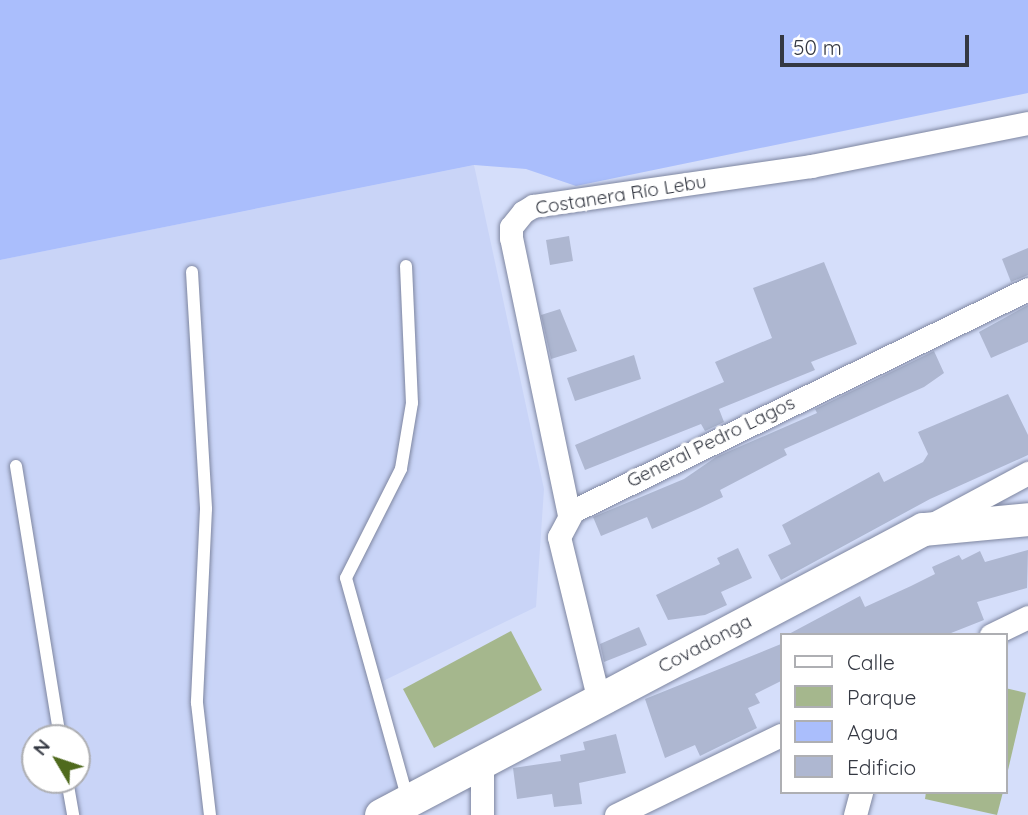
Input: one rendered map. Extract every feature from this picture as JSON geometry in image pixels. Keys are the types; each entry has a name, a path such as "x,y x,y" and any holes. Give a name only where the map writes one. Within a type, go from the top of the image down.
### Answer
{"main road":[{"path":"923,529 1028,519"},
{"name":"Covadonga","path":"395,810 923,529"}],"street":[{"name":"Costanera Río Lebu","path":"569,515 511,238 511,227 523,212 533,206 811,166 1028,123"},
{"name":"General Pedro Lagos","path":"569,515 1028,289"},
{"name":"Covadonga","path":"923,529 1028,473"},
{"path":"569,515 559,537 599,701"},
{"path":"995,633 1028,617"},
{"path":"616,815 780,735"},
{"path":"482,765 482,815"},
{"path":"661,815 668,789"},
{"path":"855,815 860,794"}],"lane":[{"path":"395,810 346,578 401,469 412,403 406,265"},
{"path":"192,272 206,509 197,704 210,815"},
{"path":"16,466 59,724"},
{"path":"69,794 73,815"}],"shaded area":[{"path":"474,165 544,489 536,607 383,681 405,815 0,815 0,260"}],"green space":[{"path":"511,631 542,690 434,748 403,689"},
{"path":"1007,688 1026,693 1007,774"},
{"path":"926,794 1002,794 997,815 925,799"}],"water":[{"path":"0,0 1028,0 1028,93 576,186 526,169 474,165 0,260"}],"building":[{"path":"569,236 573,261 550,265 546,240"},
{"path":"1028,248 1028,275 1011,282 1002,259"},
{"path":"824,262 857,344 811,362 815,370 719,409 724,422 705,431 701,424 585,470 575,445 724,382 715,362 772,338 753,288"},
{"path":"1028,305 1028,342 991,358 979,332"},
{"path":"560,309 577,351 551,359 541,315"},
{"path":"934,351 944,373 924,387 784,449 787,455 720,490 723,497 698,509 652,529 647,517 601,536 593,517 684,479 716,457 817,413 815,409"},
{"path":"634,355 641,379 575,401 567,378"},
{"path":"1008,394 1028,435 1028,455 930,499 781,580 768,555 791,544 782,525 879,472 884,482 923,462 928,454 918,432"},
{"path":"738,548 752,578 721,592 727,605 705,615 668,620 656,595 720,564 717,558"},
{"path":"1028,550 1027,588 977,602 984,620 951,633 791,633 860,596 865,607 911,586 935,574 932,567 959,555 962,560 980,551 985,562"},
{"path":"639,627 647,645 604,662 600,644"},
{"path":"780,644 780,682 755,694 760,703 748,708 757,728 700,756 695,745 665,758 645,699"},
{"path":"616,734 626,773 579,783 582,804 554,807 552,794 517,799 513,768 561,761 560,755 585,750 583,742"}]}
